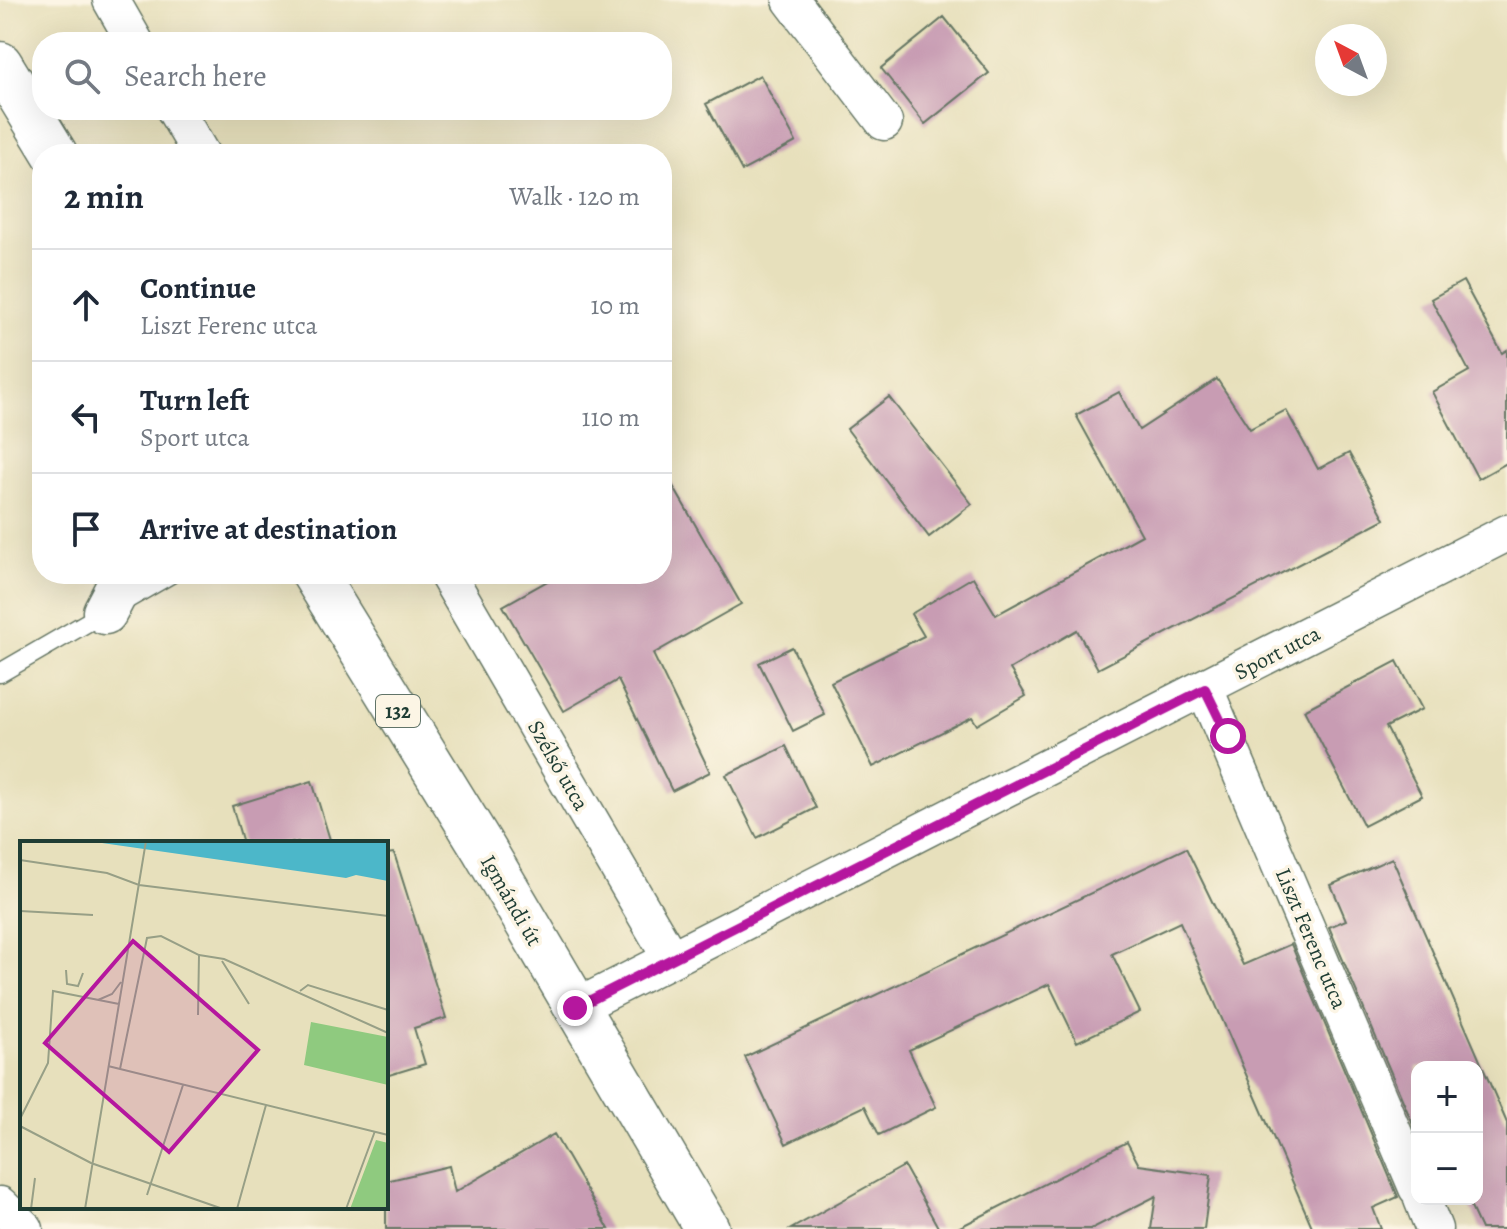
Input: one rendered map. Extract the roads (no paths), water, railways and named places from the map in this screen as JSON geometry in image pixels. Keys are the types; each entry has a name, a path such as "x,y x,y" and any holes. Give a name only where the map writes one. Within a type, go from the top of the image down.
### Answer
{"main road":[{"path":"0,64 32,116"},
{"path":"34,120 49,144"},
{"path":"105,612 120,584"},
{"name":"Igmándi út","path":"320,584 483,848 707,1229"}],"street":[{"path":"111,0 129,32"},
{"path":"791,0 884,122"},
{"path":"181,120 195,144"},
{"name":"Sport utca","path":"575,1008 1507,533"},
{"name":"Szélső utca","path":"453,584 670,957"},
{"name":"Liszt Ferenc utca","path":"1205,689 1411,1174"},
{"path":"0,1205 25,1229"},
{"path":"1424,1205 1434,1229"}],"lane":[{"path":"0,673 154,584"}]}
